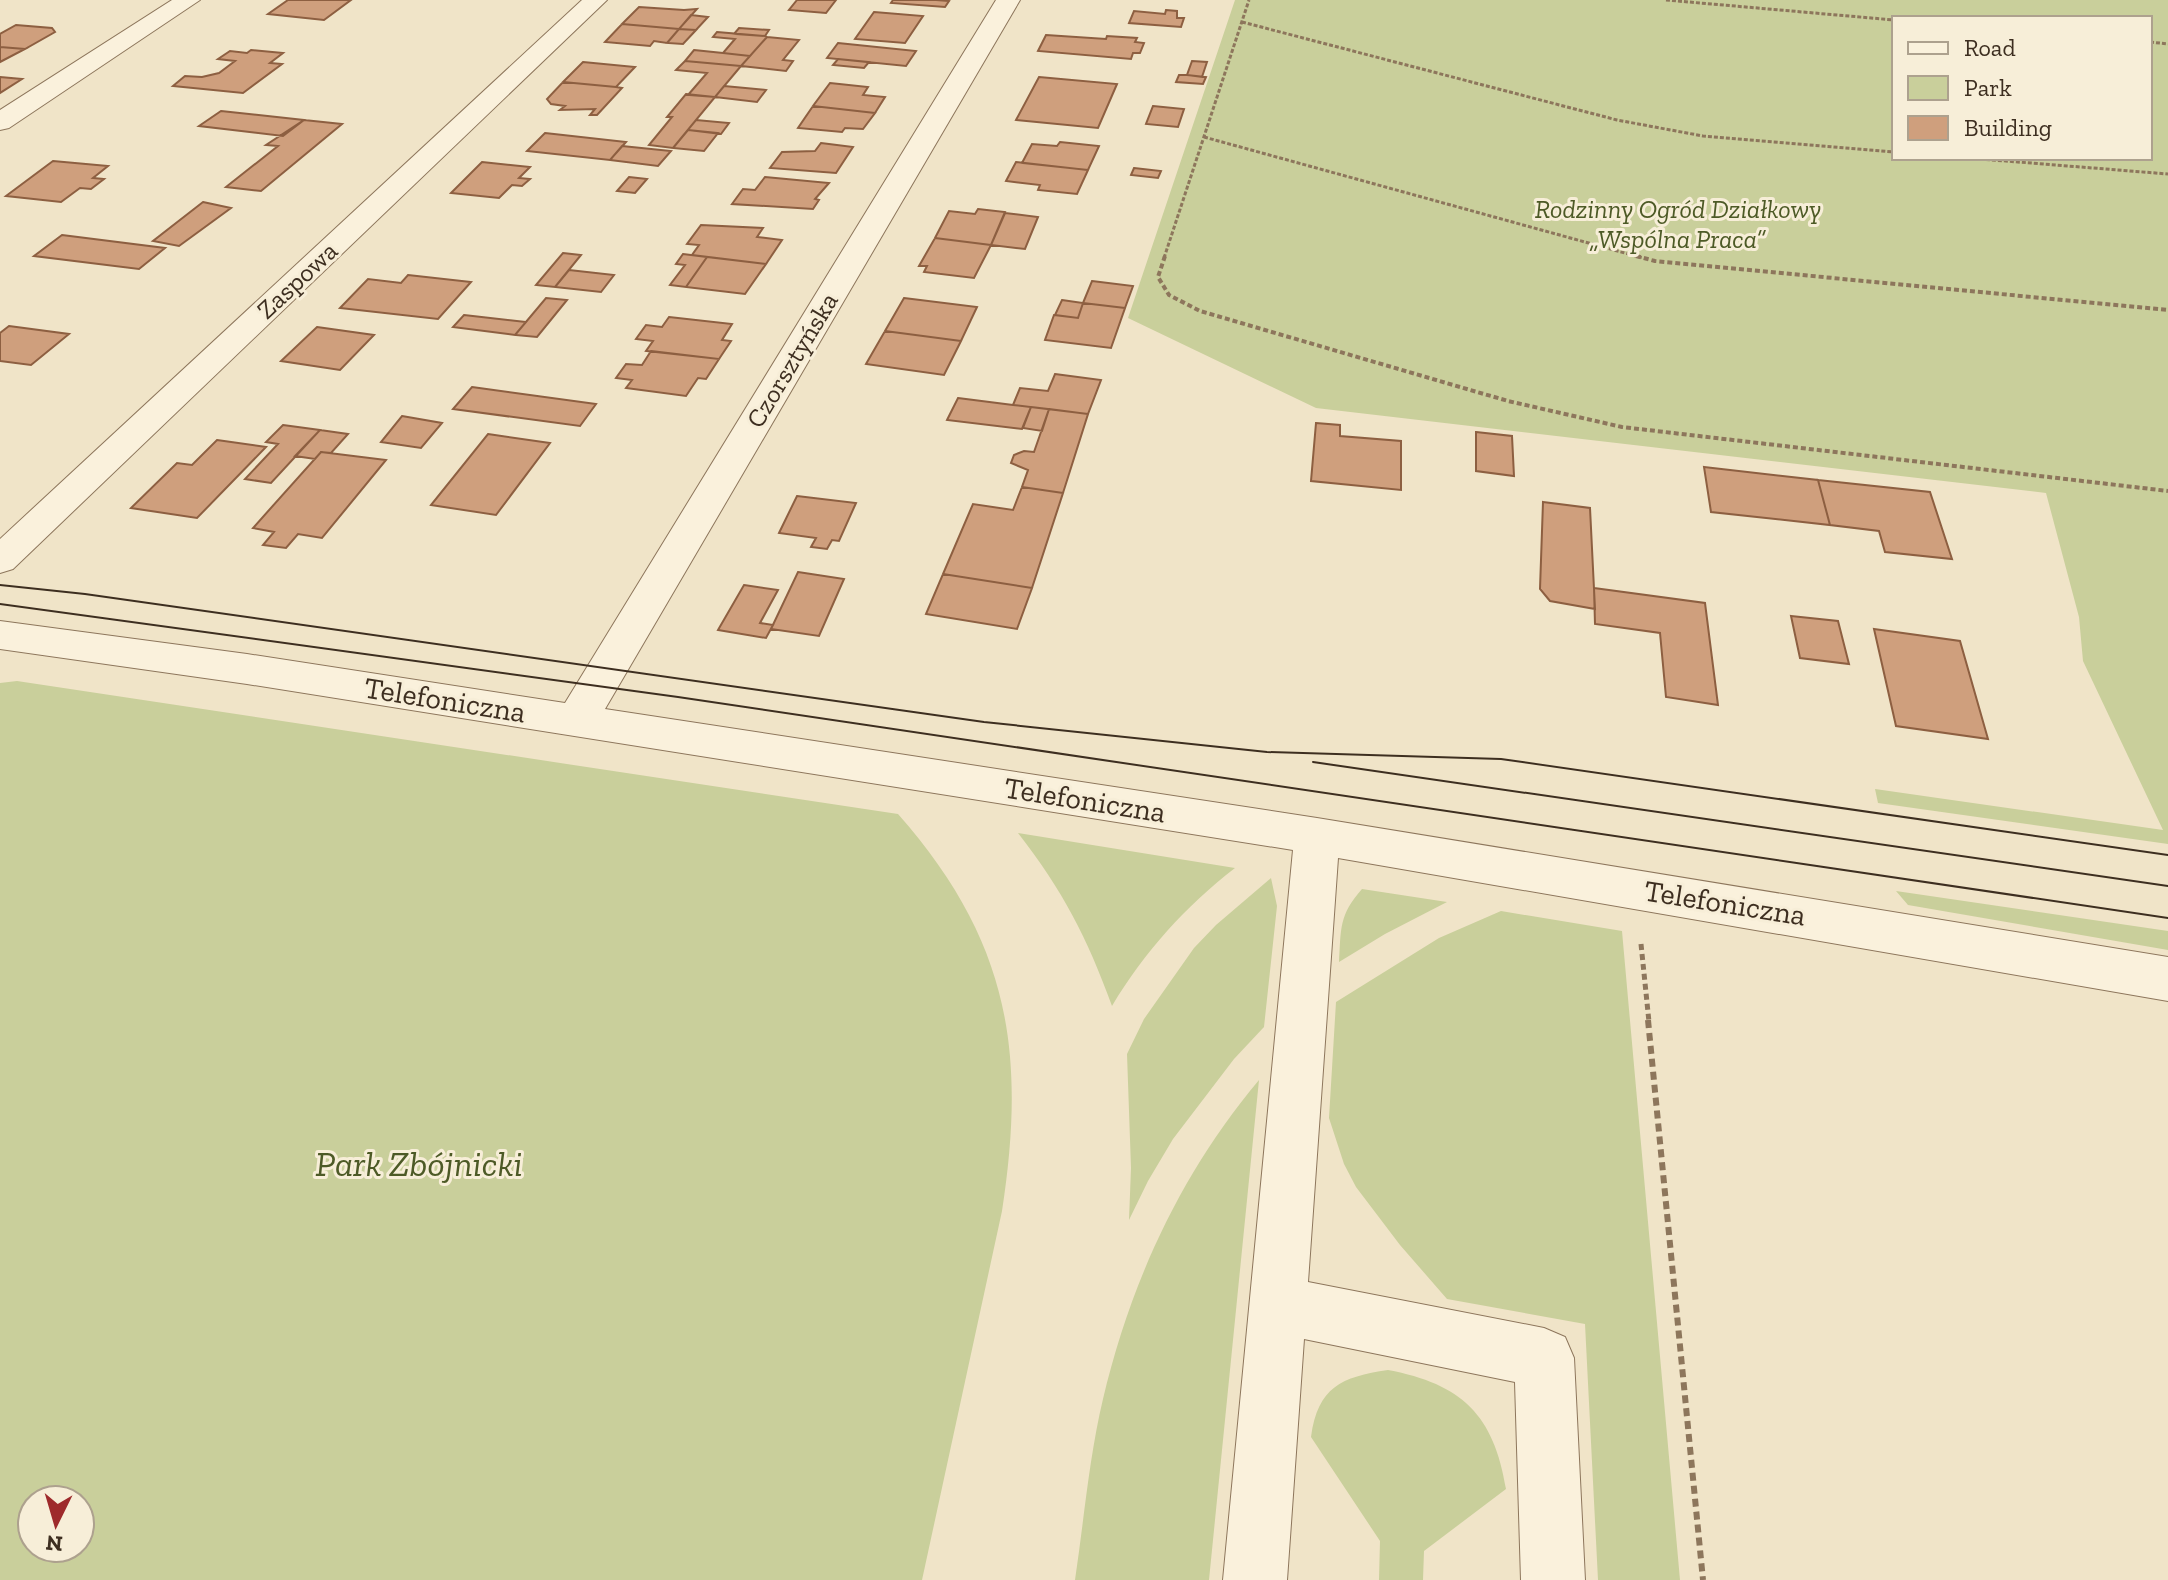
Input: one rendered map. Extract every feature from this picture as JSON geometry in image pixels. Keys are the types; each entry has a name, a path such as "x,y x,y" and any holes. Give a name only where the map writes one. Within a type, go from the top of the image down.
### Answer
{"street":[{"path":"0,122 188,0"},
{"name":"Zaspowa","path":"0,560 595,0"},
{"name":"Czorsztyńska","path":"576,721 1008,0"},
{"name":"Telefoniczna","path":"0,635 247,669 1317,836 2168,979"},
{"path":"1255,1580 1317,836"},
{"path":"1278,1305 1544,1358 1553,1580"}],"path":[{"path":"1249,0 1158,277 1169,295 1200,311 1508,401 1622,427 2168,491"},
{"path":"1666,0 1892,20"},
{"path":"1242,22 1617,120 1703,136 1892,152"},
{"path":"1204,137 1655,261 2168,310"},
{"path":"1993,160 2168,174"},
{"path":"1640,939 1703,1580"}],"green space":[{"name":"Rodzinny Ogród Działkowy „Wspólna Praca”","path":"1235,0 2168,0 2168,844 1878,803 1875,789 2163,830 2083,661 2079,617 2046,493 1316,408 1128,318"},
{"name":"Park Zbójnicki","path":"17,681 898,814 935,860 964,906 986,952 1001,999 1009,1047 1012,1098 1002,1211 922,1580 0,1580 0,683"},
{"path":"1018,833 1235,868 1199,898 1167,931 1112,1006 1072,915"},
{"path":"1271,878 1277,906 1264,1027 1234,1059 1173,1139 1129,1220 1131,1168 1127,1054 1144,1019 1194,948"},
{"path":"1362,889 1447,902 1339,962 1345,915"},
{"path":"1896,891 2168,931 2168,950 1908,905"},
{"path":"1501,911 1622,931 1680,1580 1598,1580 1585,1324 1447,1299 1400,1245 1356,1187 1344,1164 1329,1118 1336,1002 1439,938"},
{"path":"1259,1080 1209,1580 1075,1580 1098,1421 1128,1312 1162,1230 1183,1191 1206,1152"},
{"path":"1388,1370 1436,1384 1470,1407 1493,1441 1506,1489 1424,1551 1423,1580 1379,1580 1380,1541 1311,1437 1319,1406 1334,1387 1357,1376"}],"building":[{"path":"288,0 351,0 324,20 268,14"},
{"path":"797,0 836,0 826,13 789,10"},
{"path":"893,0 949,1 945,7 891,3"},
{"path":"639,7 697,9 679,29 622,24"},
{"path":"1166,10 1177,11 1177,18 1184,18 1181,27 1129,23 1134,11 1165,14"},
{"path":"874,12 923,16 905,43 855,39"},
{"path":"691,15 708,17 696,30 679,29"},
{"path":"622,24 679,29 667,43 654,41 650,46 605,42"},
{"path":"16,25 52,28 55,32 25,49 0,47 0,34"},
{"path":"739,28 769,30 765,36 734,34"},
{"path":"679,29 696,30 683,44 667,43"},
{"path":"717,32 767,37 750,56 723,53 735,39 713,37"},
{"path":"1046,35 1137,38 1135,42 1144,43 1140,53 1133,53 1131,59 1038,51"},
{"path":"767,37 799,40 783,60 793,61 786,71 741,66"},
{"path":"838,43 916,51 906,66 827,58"},
{"path":"0,47 25,49 0,62"},
{"path":"251,50 283,53 270,63 282,64 243,93 173,86 185,76 202,77 219,73 235,61 218,59 230,51 247,53"},
{"path":"694,50 750,56 741,66 685,61"},
{"path":"838,59 869,62 864,68 833,65"},
{"path":"685,61 741,66 715,97 688,95 707,73 676,70"},
{"path":"1192,61 1207,62 1202,77 1187,75"},
{"path":"583,62 635,67 616,87 563,82"},
{"path":"1179,75 1206,77 1203,84 1176,82"},
{"path":"0,77 22,79 0,93"},
{"path":"1039,77 1117,84 1098,128 1016,120"},
{"path":"563,82 622,88 597,115 590,115 595,109 560,110 565,106 551,104 547,99"},
{"path":"830,83 868,87 863,95 885,97 875,113 813,106"},
{"path":"724,86 766,90 757,102 715,97"},
{"path":"686,94 715,97 673,148 649,145 672,117 667,117"},
{"path":"813,106 875,113 863,129 845,128 842,132 798,128"},
{"path":"1153,106 1184,109 1178,127 1146,124"},
{"path":"221,111 304,120 283,136 199,126"},
{"path":"304,120 342,124 261,191 226,187 278,146 266,145"},
{"path":"696,120 729,123 721,134 688,130"},
{"path":"688,130 718,133 704,151 673,148"},
{"path":"545,133 626,142 610,160 527,151"},
{"path":"1060,142 1099,146 1088,170 1022,163 1032,144 1057,146"},
{"path":"821,143 853,147 836,173 770,168 782,152 815,151"},
{"path":"622,146 671,151 658,166 610,160"},
{"path":"53,161 108,166 93,178 104,179 91,189 80,188 61,202 6,196"},
{"path":"482,162 530,167 519,178 530,179 522,186 512,185 499,198 451,193"},
{"path":"1016,162 1088,170 1077,194 1038,190 1040,185 1006,181"},
{"path":"1134,168 1161,171 1158,178 1131,175"},
{"path":"629,177 647,179 635,193 617,191"},
{"path":"765,177 829,183 815,199 819,200 813,209 732,204 743,189 755,190"},
{"path":"203,202 231,208 179,246 153,241"},
{"path":"978,209 1005,212 991,245 935,238 949,211 975,214"},
{"path":"1005,213 1038,217 1025,249 991,245"},
{"path":"701,225 763,228 757,237 782,240 766,264 692,255 699,245 687,244"},
{"path":"62,235 165,248 139,269 34,256"},
{"path":"935,238 991,245 974,278 924,272 927,266 919,266"},
{"path":"563,253 581,255 555,287 536,285"},
{"path":"683,254 707,257 686,287 670,285 685,265 676,264"},
{"path":"707,257 766,264 745,294 686,287"},
{"path":"569,270 614,275 601,292 555,287"},
{"path":"408,275 471,282 438,319 340,308 368,279 401,283"},
{"path":"1092,281 1133,286 1125,308 1083,303"},
{"path":"546,298 567,300 537,337 515,335"},
{"path":"904,298 977,307 961,341 885,331"},
{"path":"1062,300 1083,303 1078,318 1055,315"},
{"path":"1083,303 1125,308 1111,348 1045,340 1054,315 1078,318"},
{"path":"464,315 526,322 515,335 453,327"},
{"path":"669,317 732,324 722,340 731,341 719,359 646,351 653,341 636,339 646,325 662,327"},
{"path":"9,326 69,334 31,365 0,361 0,333"},
{"path":"317,327 374,335 340,370 281,361"},
{"path":"885,331 961,341 944,375 866,364"},
{"path":"651,351 719,359 706,379 698,378 686,396 626,388 632,380 616,378 626,364 642,365"},
{"path":"1055,374 1101,380 1088,414 1013,405 1020,388 1048,391"},
{"path":"472,387 596,404 580,426 453,409"},
{"path":"958,398 1031,407 1022,429 947,420"},
{"path":"1031,407 1049,409 1042,431 1023,428"},
{"path":"1049,409 1088,414 1063,493 1022,487 1028,470 1011,463 1014,455 1024,451 1034,452"},
{"path":"402,416 442,423 421,448 381,442"},
{"path":"1316,423 1340,425 1340,436 1401,441 1401,490 1311,481"},
{"path":"283,425 320,430 271,483 245,479 278,444 266,442"},
{"path":"320,430 348,434 331,453 321,452 315,459 295,456"},
{"path":"1476,432 1512,436 1514,476 1476,471"},
{"path":"488,434 550,443 496,515 431,505"},
{"path":"217,440 266,447 197,518 131,508 177,463 192,465"},
{"path":"321,452 386,460 322,538 298,534 286,548 263,545 274,532 253,528"},
{"path":"1704,467 1818,480 1830,525 1711,512"},
{"path":"1818,480 1930,492 1952,559 1885,552 1879,531 1830,525"},
{"path":"1022,487 1063,493 1032,588 943,574 973,504 1013,510"},
{"path":"797,496 856,503 839,541 832,540 827,549 811,547 816,538 779,533"},
{"path":"1543,502 1590,508 1595,609 1550,601 1540,589"},
{"path":"798,572 844,579 819,636 771,629"},
{"path":"943,574 1032,588 1017,629 926,614"},
{"path":"744,585 778,590 760,623 773,625 766,638 718,630"},
{"path":"1594,588 1705,603 1718,705 1666,697 1660,633 1595,624"},
{"path":"1791,616 1838,621 1849,664 1800,658"},
{"path":"1874,629 1960,641 1988,739 1896,726"}],"tram line":[{"path":"0,585 85,594 984,722 1267,752 1501,759 2168,855"},
{"path":"0,604 678,697 2168,918"},
{"path":"1313,762 2168,886"}]}
